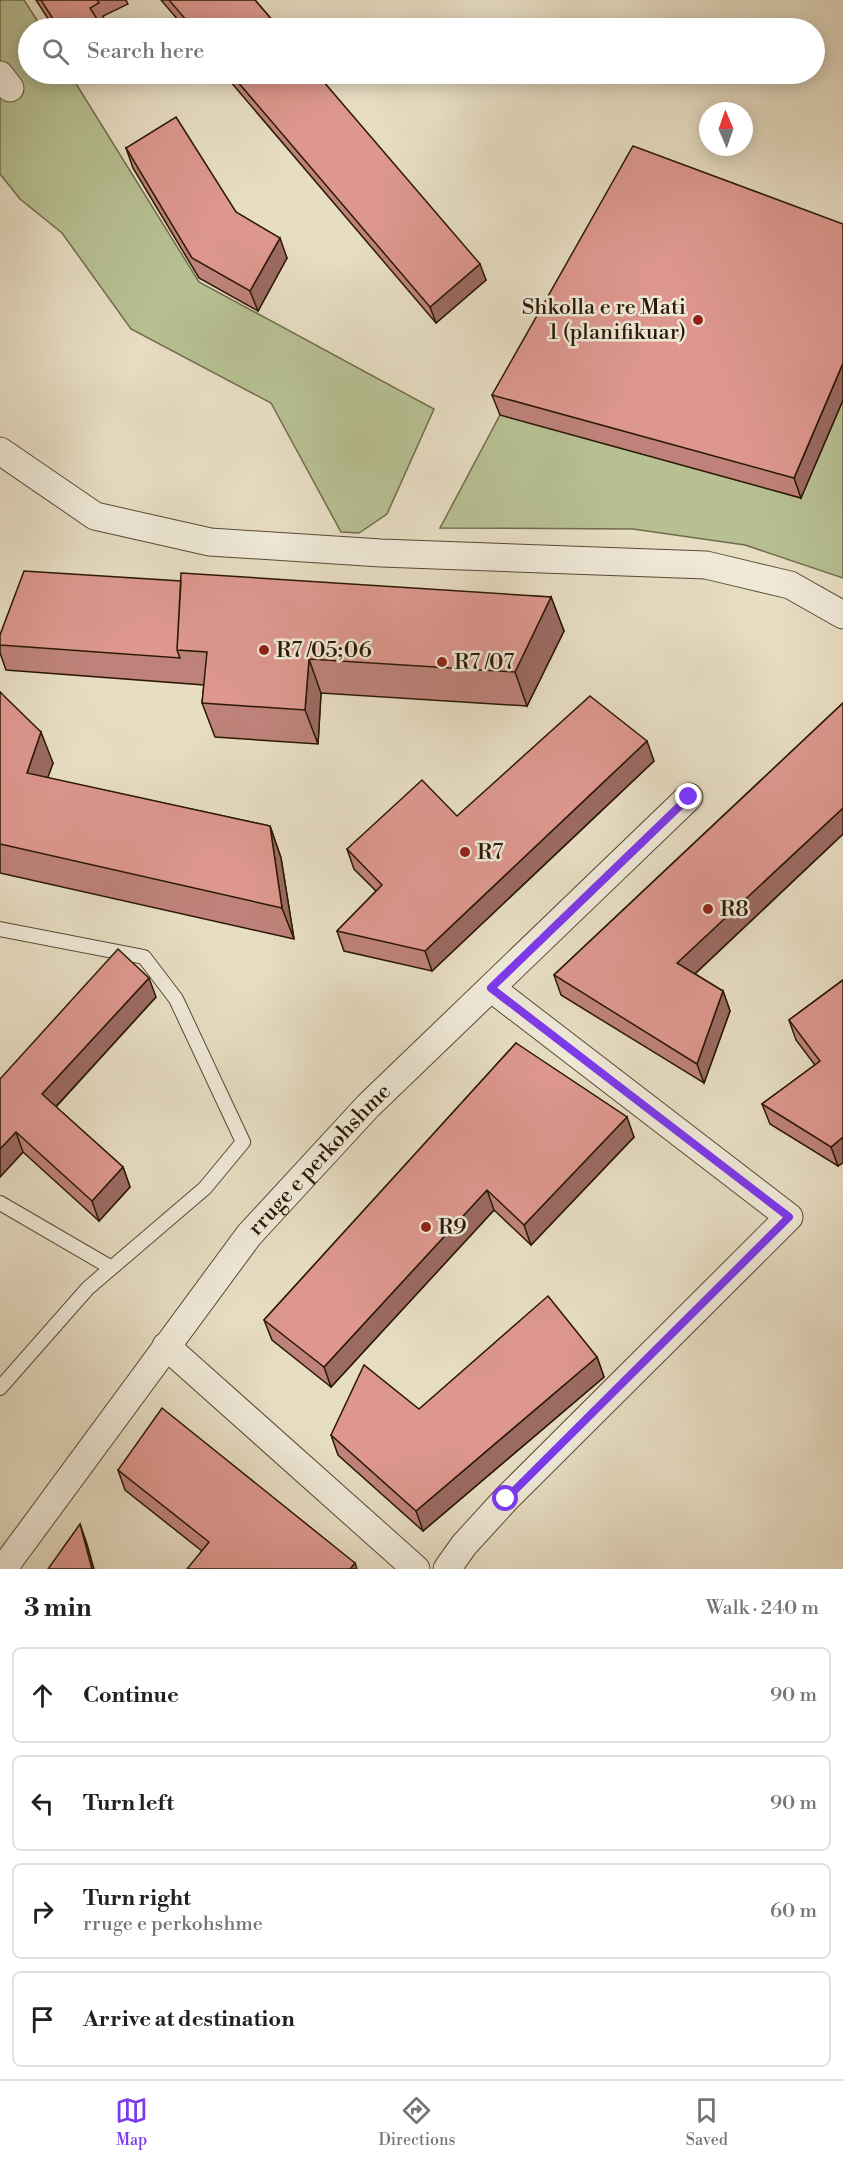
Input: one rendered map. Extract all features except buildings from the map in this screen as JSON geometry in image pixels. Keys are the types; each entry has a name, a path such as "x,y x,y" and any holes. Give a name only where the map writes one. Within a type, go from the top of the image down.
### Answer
{"street":[{"path":"0,451 95,516 210,542 381,553 706,565 790,585 843,615"},
{"name":"rruge e perkohshme","path":"3,1569 249,1235 368,1106 689,797"},
{"path":"447,1569 464,1545 506,1499 789,1217 491,988"},
{"path":"166,1346 416,1569"}],"lane":[{"path":"0,929 144,957 176,999 243,1142 205,1188 88,1288 0,1388"},
{"path":"0,1203 111,1267"}],"green space":[{"path":"0,0 24,0 36,18 18,18 18,84 76,84 199,282 434,409 387,514 359,533 341,532 271,403 131,329 62,233 20,199 0,174"},
{"path":"843,400 843,578 745,545 633,529 440,528 500,415 801,498"}],"place":[{"name":"Shkolla e re Mati 1 (planifikuar)","path":"698,320"},
{"name":"R7 /05;06","path":"264,650"},
{"name":"R7 /07","path":"442,662"},
{"name":"R7","path":"465,852"},
{"name":"R8","path":"708,909"},
{"name":"R9","path":"426,1227"}],"route":[{"path":"506,1499 789,1217 583,1061 491,988 689,797"}]}
